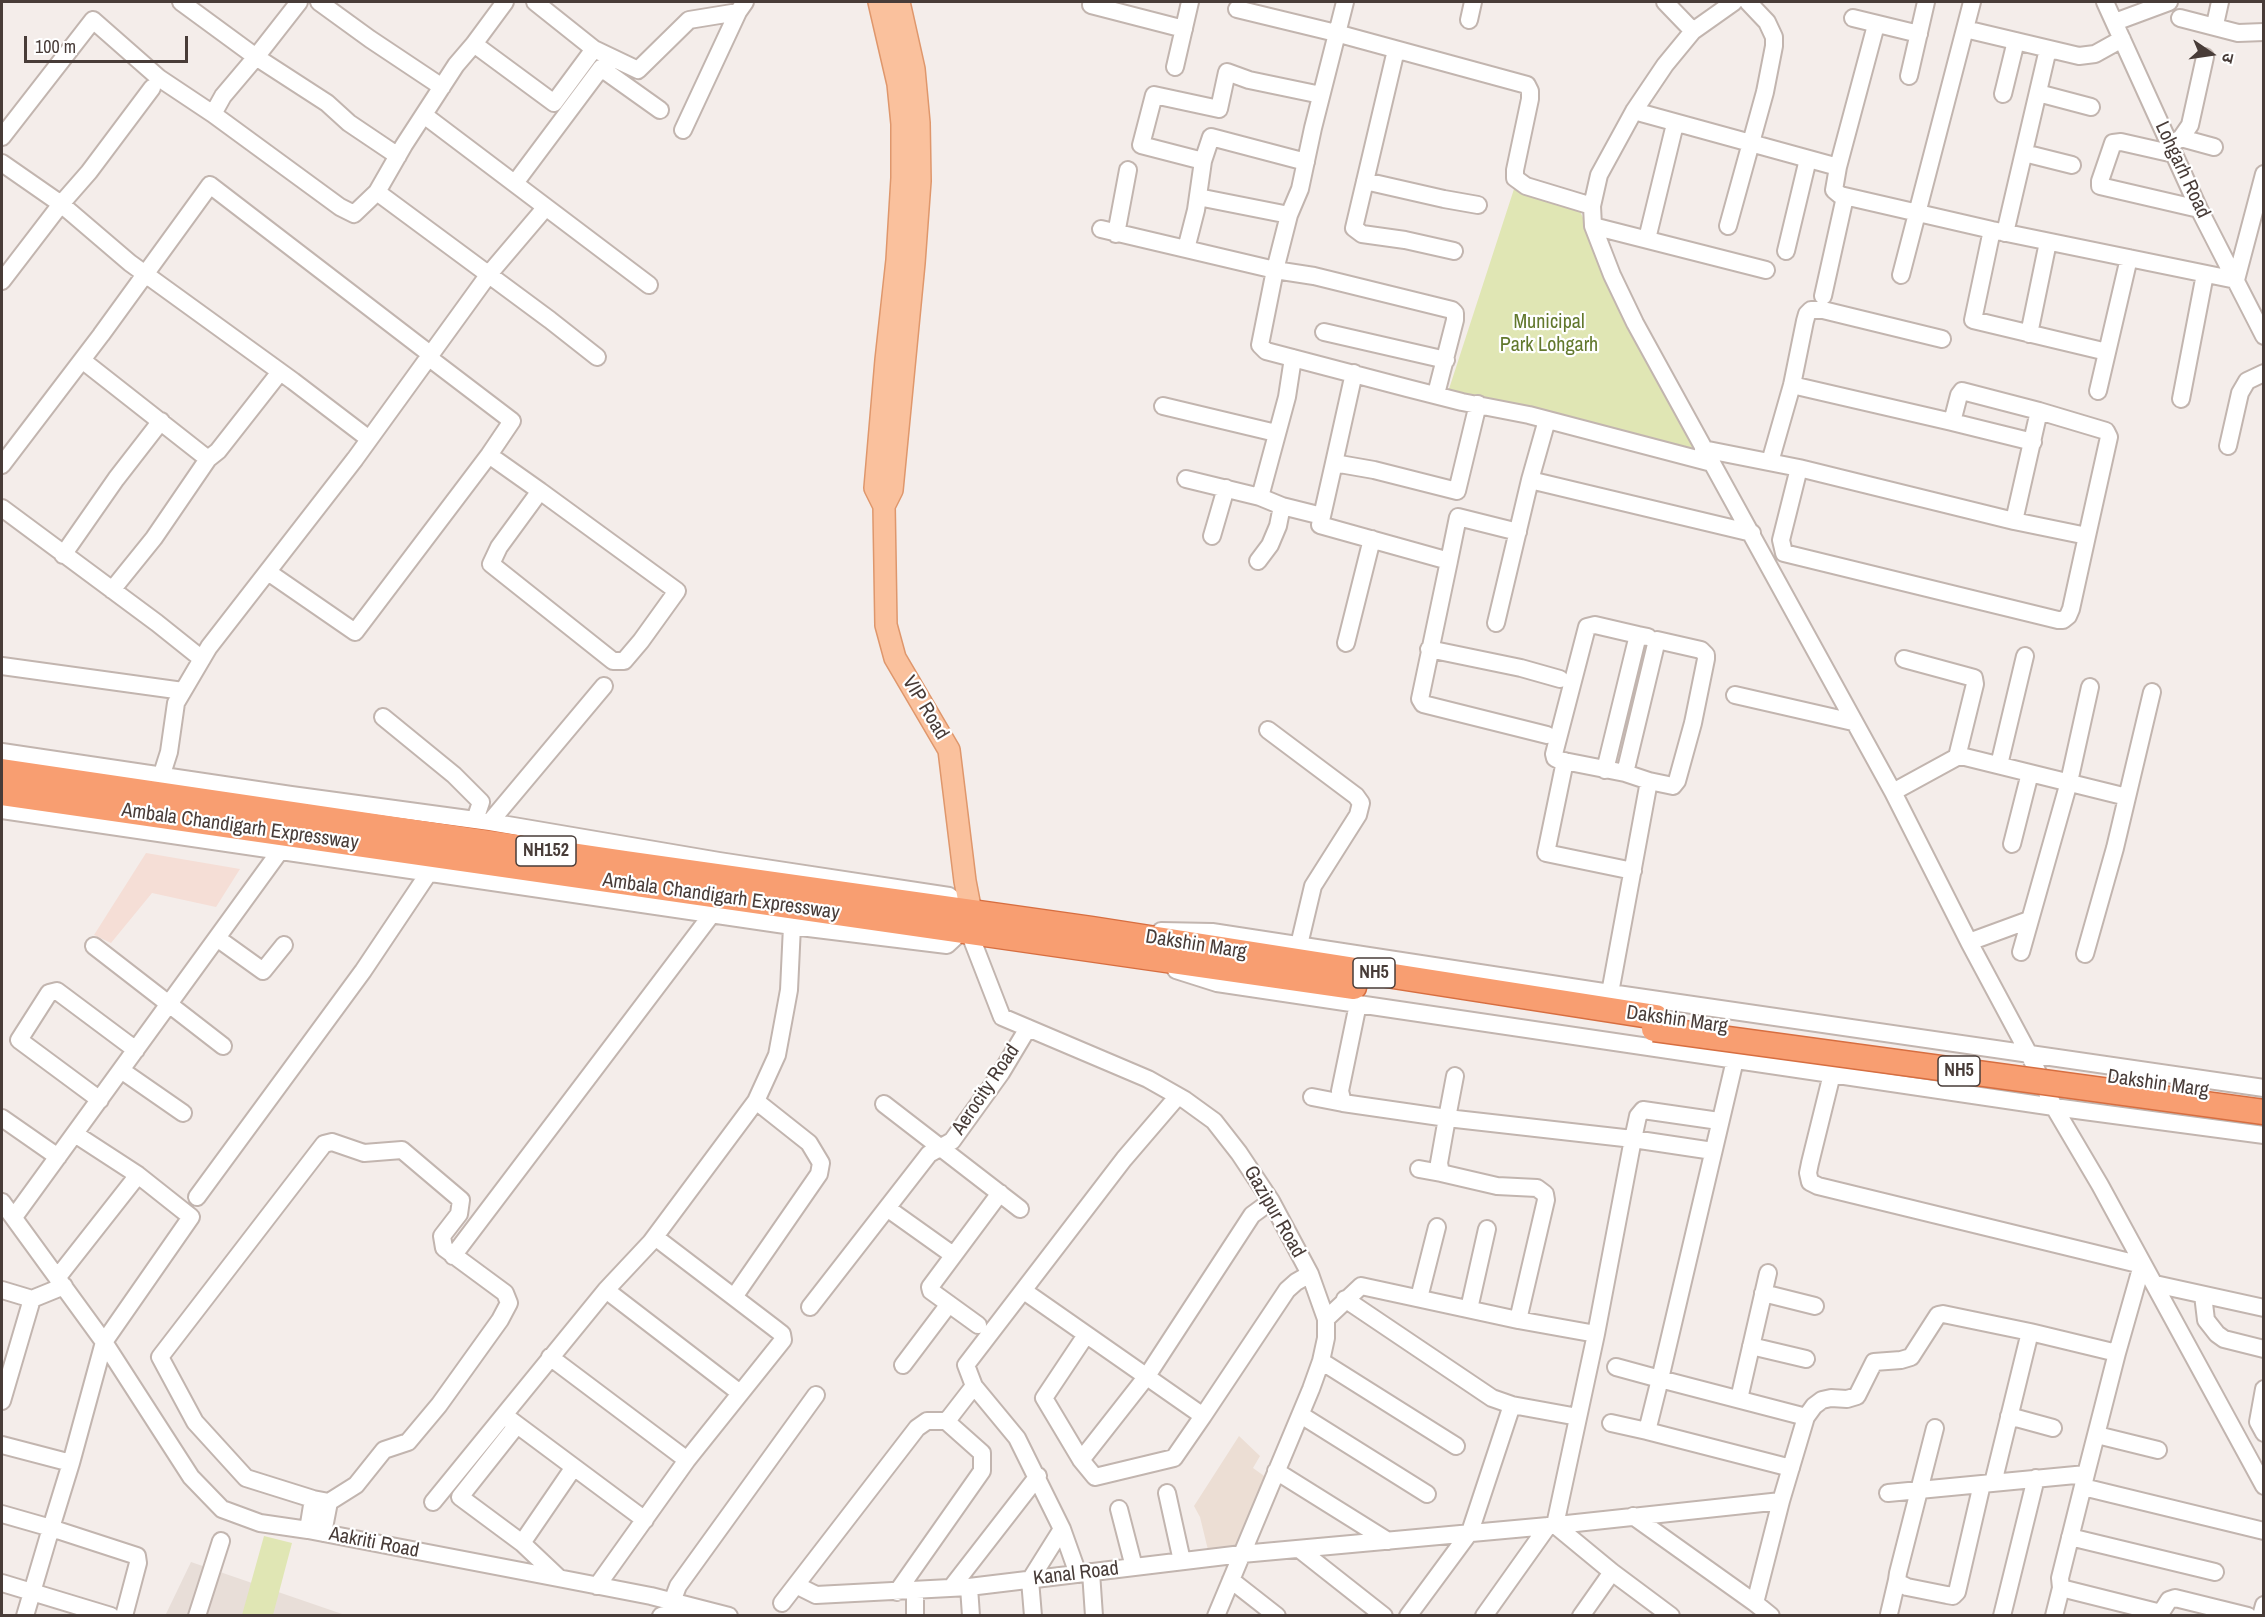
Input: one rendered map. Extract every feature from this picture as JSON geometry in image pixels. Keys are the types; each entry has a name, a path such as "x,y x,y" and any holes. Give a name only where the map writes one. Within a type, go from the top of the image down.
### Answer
{"highway":[{"name":"Ambala Chandigarh Expressway","path":"2,771 967,925 1120,953"},
{"name":"Ambala Chandigarh Expressway","path":"2,793 967,925 1092,929"},
{"name":"Dakshin Marg","path":"1092,929 1655,1023 2264,1098"},
{"name":"NH5","path":"1120,953 1655,1023 2264,1112"}],"main road":[{"path":"879,2 895,29"},
{"path":"895,29 899,2"},
{"name":"VIP Road","path":"895,29 914,69 919,123 920,181 892,490 884,506 886,625 895,658 949,750 965,881 967,925"}],"street":[{"path":"181,2 256,57 327,103 349,123 398,156"},
{"path":"319,2 442,87"},
{"path":"2,137 93,20 159,78 354,214 377,192 456,65 505,2"},
{"path":"535,2 594,49 638,70 689,20 742,7"},
{"path":"1175,67 1190,2"},
{"path":"1345,2 1300,189 1289,215 1275,270 1260,345 1266,351 1462,402 1707,456 1770,462 1799,468 2014,521 2087,536"},
{"path":"1469,20 1473,2"},
{"path":"1665,2 1693,31"},
{"path":"1734,2 1693,31 1665,65 1634,111 1599,175 1592,206 1593,226 1612,275 1635,322 1893,792 2030,1056 2054,1107 2100,1185 2142,1265 2256,1455 2264,1486"},
{"path":"1728,226 1765,93 1774,46 1774,37 1767,22 1748,2"},
{"path":"1909,76 1926,2"},
{"path":"1902,275 1972,2"},
{"name":"Lohgarh Road","path":"2105,2 2175,145 2199,209 2264,336"},
{"path":"2115,22 2169,2"},
{"path":"2216,20 2220,2"},
{"path":"213,114 223,96 256,57 295,3"},
{"path":"1091,5 1184,29"},
{"path":"683,130 742,7"},
{"path":"1237,9 1262,8 1336,33 1527,85 1530,90 1530,99 1515,178 1526,186 1592,206"},
{"path":"1852,18 1919,34"},
{"path":"2180,18 2238,33 2257,30 2264,32"},
{"path":"1876,25 1838,167 1834,190 1845,197 1998,232 2236,280 2264,174"},
{"path":"1965,29 2088,56 2122,39"},
{"path":"2002,94 2016,41"},
{"path":"474,44 554,103 594,49"},
{"path":"2048,49 2024,153 1973,320 2107,352"},
{"path":"1396,50 1354,228 1362,234 1454,251"},
{"path":"2175,145 2190,125 2205,57"},
{"path":"515,183 601,68 660,110"},
{"path":"1203,161 1141,145 1154,95 1219,109 1227,72 1249,80 1321,95"},
{"path":"2,281 61,204 89,172 152,88"},
{"path":"2038,93 2091,107"},
{"path":"1634,111 1838,167"},
{"path":"424,115 649,285"},
{"path":"1647,239 1675,124"},
{"path":"1186,249 1198,197 1203,161 1211,137 1306,162"},
{"path":"2199,209 2100,186 2100,181 2114,143 2214,147"},
{"path":"2024,153 2072,165"},
{"path":"1786,251 1808,159"},
{"path":"2,163 61,204 145,274 369,439"},
{"path":"1128,170 1108,232 1275,270 1314,276 1452,310 1455,313 1455,321 1436,394"},
{"path":"1365,181 1478,205"},
{"path":"2,465 210,185 512,421 489,455 355,632 268,572"},
{"path":"377,192 597,357"},
{"path":"1198,197 1289,215"},
{"path":"1823,296 1845,197"},
{"path":"162,774 169,752 176,704 209,647 369,439 489,274 546,207"},
{"path":"1593,226 1766,270"},
{"path":"2029,334 2048,242"},
{"path":"2098,391 2129,258"},
{"path":"2181,399 2205,274"},
{"path":"1770,462 1792,385 1805,321 1811,310 1823,310 1942,339"},
{"path":"1324,332 1446,360"},
{"path":"1260,497 1287,397 1293,358"},
{"path":"82,360 208,459"},
{"path":"112,591 154,538 208,459 218,450 280,372"},
{"path":"1354,373 1320,525 1449,561"},
{"path":"2228,446 2240,393 2247,381 2264,373"},
{"path":"1792,385 2033,442"},
{"path":"1799,468 1781,540 1784,553 2063,620 2068,616 2109,433 2090,425 1962,391 1952,422"},
{"path":"1334,463 1374,470 1457,491 1478,404"},
{"path":"1163,406 1276,433"},
{"path":"2014,521 2039,411"},
{"path":"1496,623 1530,480 1547,420"},
{"path":"63,555 116,479 161,421"},
{"path":"489,455 540,491 677,591 624,662 613,661 491,564 499,548 540,491"},
{"path":"1186,479 1260,497 1282,506 1322,516"},
{"path":"1530,480 1752,533"},
{"path":"1212,536 1226,488"},
{"path":"1258,561 1270,545 1278,526 1282,506"},
{"path":"2,508 202,659"},
{"path":"1518,532 1458,517 1420,699 1424,704 1547,735"},
{"path":"1347,643 1372,539"},
{"path":"1595,625 1657,640 1701,650 1706,654 1693,723 1677,781 1673,786 1555,758 1555,749 1587,627 1595,625"},
{"path":"1605,770 1638,635"},
{"path":"1625,773 1657,640"},
{"path":"1429,649 1521,668 1560,679"},
{"path":"1999,765 2025,656"},
{"path":"1904,659 1974,678 1975,684 1957,757"},
{"path":"2,666 183,691"},
{"path":"483,821 604,686"},
{"path":"2021,952 2068,782 2090,687"},
{"path":"2085,954 2152,692"},
{"path":"1735,695 1853,722"},
{"path":"383,717 454,775 481,802 483,821"},
{"path":"1268,730 1361,802 1358,815 1313,886 1299,945"},
{"path":"2,752 483,821 738,864 949,896 967,925 947,945 792,927 2,810"},
{"path":"1893,792 1957,757 2030,772 2127,797"},
{"path":"1565,761 1546,853 1633,871"},
{"path":"2012,844 2030,772"},
{"path":"1610,993 1649,781"},
{"path":"14,1217 280,851"},
{"path":"197,1197 363,970 428,874"},
{"path":"453,1256 712,914"},
{"path":"1969,942 2029,920"},
{"name":"Gazipur Road","path":"967,925 1002,1017 1148,1079 1214,1121 1271,1201 1310,1274 1326,1319 1326,1338 1322,1360 1216,1616"},
{"path":"433,1502 606,1290 655,1237 756,1101 777,1054 789,990 792,927"},
{"name":"NH152","path":"1092,929 1212,932 2030,1056 2264,1088"},
{"path":"217,938 263,971 284,945"},
{"path":"94,946 223,1046"},
{"name":"Dakshin Marg","path":"1120,953 1218,982 2054,1107 2264,1135"},
{"path":"100,1100 19,1040 49,993 57,991 136,1050"},
{"path":"1343,1103 1340,1091 1358,1004"},
{"name":"Aerocity Road","path":"810,1307 929,1154 952,1141 1001,1073 1028,1028"},
{"path":"1647,1431 1735,1060"},
{"path":"121,1070 183,1113"},
{"path":"1832,1074 1810,1163 1808,1173 1810,1182 1818,1186 2142,1265"},
{"path":"1441,1173 1439,1163 1455,1076"},
{"path":"1094,1616 1085,1573 1038,1476 1017,1438 974,1386 966,1365 1124,1159 1178,1096"},
{"path":"1312,1097 1447,1118 1633,1139 1713,1151"},
{"path":"734,1297 819,1174 821,1163 809,1143 756,1101"},
{"path":"884,1104 1020,1209"},
{"path":"1484,1616 1551,1526 1596,1334 1638,1116 1643,1110 1719,1120"},
{"path":"2,1118 58,1157"},
{"path":"25,1616 71,1463 104,1342 191,1217 138,1175 75,1134"},
{"path":"332,1142 364,1153 402,1150 460,1200 459,1214 442,1236 444,1248 453,1256 506,1293 508,1303 505,1313 439,1405 408,1442 384,1450 357,1485 321,1501 246,1478 195,1422 160,1357 324,1144 332,1142"},
{"path":"1419,1169 1497,1186 1537,1188 1545,1194 1546,1200 1518,1320"},
{"path":"2,1401 32,1299 61,1282 138,1175"},
{"path":"978,1325 931,1291 930,1287 1000,1193"},
{"path":"1082,1460 1147,1376 1252,1215 1271,1201"},
{"name":"Aakriti Road","path":"2,1202 104,1342 191,1477 222,1509 260,1523 558,1578 729,1616"},
{"path":"887,1208 953,1255"},
{"path":"1419,1298 1437,1227"},
{"path":"1469,1309 1487,1229"},
{"path":"597,1586 687,1460 783,1340 782,1334 655,1237"},
{"path":"2055,1616 2061,1588 2060,1578 2070,1537 2142,1265"},
{"path":"1739,1399 1768,1273"},
{"path":"1086,1335 1044,1398 1095,1477 1174,1458 1287,1290 1296,1281 1310,1274"},
{"path":"2155,1284 2264,1308"},
{"path":"1326,1319 1361,1286 1518,1320 1596,1334"},
{"path":"2,1290 32,1299"},
{"path":"606,1290 740,1393"},
{"path":"1024,1291 1203,1416"},
{"path":"1763,1293 1815,1306"},
{"path":"2203,1295 2206,1320 2217,1334 2224,1339 2264,1349"},
{"path":"1345,1299 1480,1391 1512,1405 1578,1417"},
{"path":"903,1365 949,1304"},
{"path":"1755,1603 1781,1501 1806,1418 1822,1400 1853,1399 1857,1396 1874,1362 1911,1357 1938,1315 1943,1314 2030,1332 2117,1353"},
{"path":"1897,1580 1907,1587 1927,1591 1953,1596 1957,1592 2009,1416 2030,1332"},
{"path":"1751,1346 1806,1359"},
{"path":"550,1357 687,1460"},
{"path":"1322,1360 1456,1446"},
{"path":"1616,1367 1806,1418"},
{"path":"946,1421 974,1386"},
{"path":"2264,1389 2258,1422 2264,1433"},
{"path":"672,1602 678,1586 816,1395"},
{"path":"1408,1616 1470,1532 1512,1405"},
{"path":"503,1414 645,1520"},
{"path":"1300,1415 1427,1494"},
{"path":"2009,1416 2053,1428"},
{"path":"782,1603 798,1586 917,1428 927,1421 946,1421 982,1453 982,1471 907,1591 915,1616"},
{"path":"1611,1423 1791,1468"},
{"path":"517,1425 460,1497 522,1543 558,1578"},
{"path":"1889,1614 1935,1428"},
{"path":"2097,1435 2158,1450"},
{"path":"2,1445 71,1463"},
{"path":"522,1543 574,1467"},
{"path":"1276,1471 1388,1541"},
{"path":"951,1588 1038,1476"},
{"path":"2002,1616 2036,1478"},
{"path":"1888,1493 2036,1478 2085,1481 2264,1531"},
{"path":"1167,1493 1182,1561"},
{"path":"315,1532 321,1501"},
{"name":"Kanal Road","path":"798,1586 816,1595 969,1587 1242,1554 1551,1526 1781,1501"},
{"path":"1119,1509 1134,1567"},
{"path":"2,1514 137,1556 138,1563 124,1616"},
{"path":"1633,1516 1771,1616"},
{"path":"1551,1526 1671,1615"},
{"path":"1033,1616 1030,1580 1062,1529"},
{"path":"2070,1537 2215,1572"},
{"path":"197,1616 221,1541"},
{"path":"1299,1549 1384,1616"},
{"path":"1581,1616 1612,1572"},
{"path":"1231,1580 1277,1616"},
{"path":"2,1583 111,1616"},
{"path":"969,1587 971,1616"},
{"path":"2061,1588 2128,1610 2162,1611 2175,1598 2214,1611 2248,1616"},
{"path":"2260,1616 2264,1605"},
{"path":"661,1616 692,1606"}],"shaded area":[{"path":"146,853 240,869 216,907 152,893 111,943 94,935"},
{"path":"1239,1436 1260,1456 1253,1468 1267,1478 1237,1548 1208,1550 1200,1517 1194,1506"},
{"path":"191,1562 345,1615 165,1616"}],"green space":[{"name":"Municipal Park Lohgarh","path":"1514,189 1579,209 1639,343 1699,454 1448,392"},
{"path":"264,1536 292,1543 273,1615 242,1615"}]}
